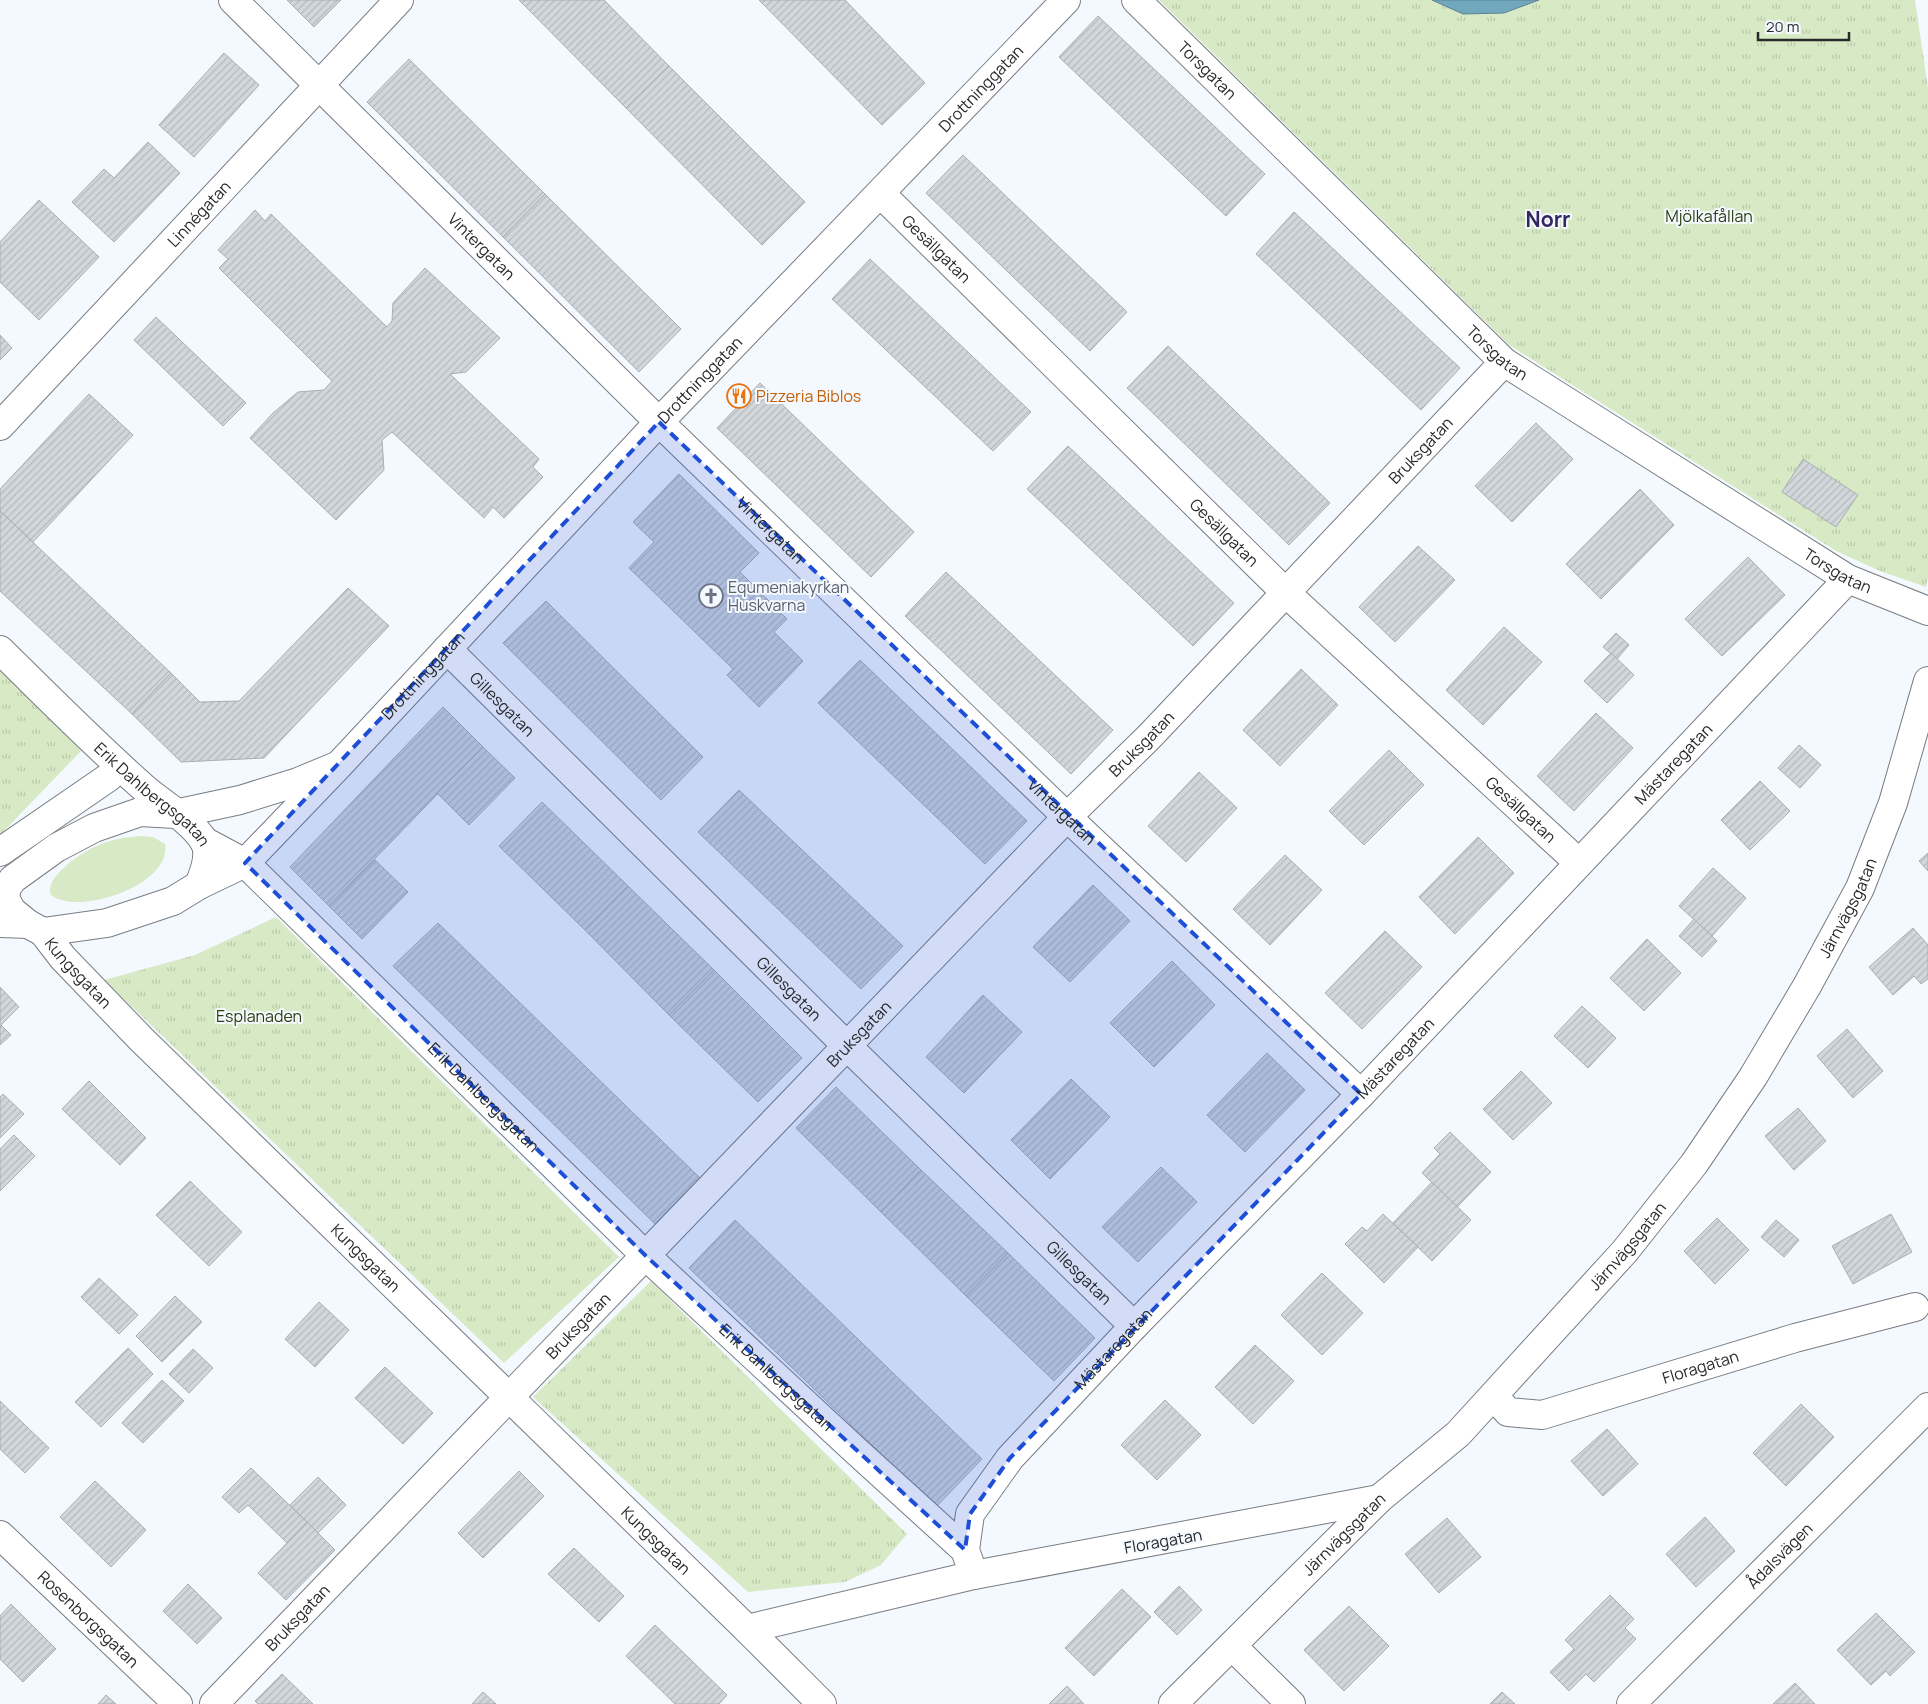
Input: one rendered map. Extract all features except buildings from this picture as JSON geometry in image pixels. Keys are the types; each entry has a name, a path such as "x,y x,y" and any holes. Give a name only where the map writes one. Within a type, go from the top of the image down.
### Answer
{"street":[{"name":"Vintergatan","path":"233,0 659,422 1067,816 1361,1094"},
{"name":"Linnégatan","path":"0,426 318,84 399,0"},
{"name":"Drottninggatan","path":"0,923 36,928 107,923 173,901 199,885 245,863 659,422 881,194 1066,0"},
{"name":"Torsgatan","path":"1136,0 1504,362 1848,579 1928,611"},
{"name":"Gesällgatan","path":"881,194 1286,593 1578,862"},
{"name":"Bruksgatan","path":"214,1704 1067,816 1149,737 1504,362"},
{"name":"Mästaregatan","path":"965,1550 970,1514 1010,1458 1134,1326 1361,1094 1578,862 1848,579"},
{"name":"Gillesgatan","path":"447,649 847,1046 1134,1326"},
{"name":"Erik Dahlbergsgatan","path":"0,650 91,740 174,814 189,824 204,841 245,863 646,1256 965,1550"},
{"name":"Järnvägsgatan","path":"1173,1704 1379,1499 1458,1434 1625,1251 1694,1164 1753,1078 1860,888 1893,803 1928,681"},
{"name":"Drottninggatan","path":"2,887 56,848 86,832 140,812 174,814 261,794 298,782 338,764"},
{"path":"0,852 109,777"},
{"path":"199,885 205,870 207,849 204,841"},
{"name":"Kungsgatan","path":"2,887 12,911 36,928 142,1040 510,1397 822,1704"},
{"name":"Floragatan","path":"1494,1396 1508,1412 1542,1415 1795,1338 1915,1307"},
{"name":"Ådalsvägen","path":"1631,1704 1928,1407"},
{"name":"Floragatan","path":"974,1575 1379,1499"},
{"name":"Rosenborgsgatan","path":"0,1535 178,1704"},
{"path":"748,1630 974,1575 965,1550"},
{"path":"1232,1646 1291,1704"}],"highlighted area":[{"path":"659,422 1361,1094 1010,1458 970,1514 965,1550 646,1256 245,863"}],"green space":[{"name":"Mjölkafållan","path":"1159,0 1915,0 1928,88 1928,577 1926,587 1880,571 1836,551 1509,345"},
{"path":"0,668 84,748 0,835"},
{"path":"141,836 153,837 165,844 164,859 154,872 140,884 122,893 82,902 64,901 51,895 50,888 53,880 67,865 84,852 109,841"},
{"name":"Esplanaden","path":"276,917 619,1257 504,1363 104,980 195,955"},
{"path":"651,1281 907,1534 881,1565 845,1582 748,1592 533,1397"}],"water":[{"path":"1432,0 1539,0 1504,13 1463,14"}],"place":[{"name":"Pizzeria Biblos","path":"739,396"},
{"name":"Equmeniakyrkan Huskvarna","path":"711,596"}],"district":[{"name":"Norr","path":"1548,220"}]}
